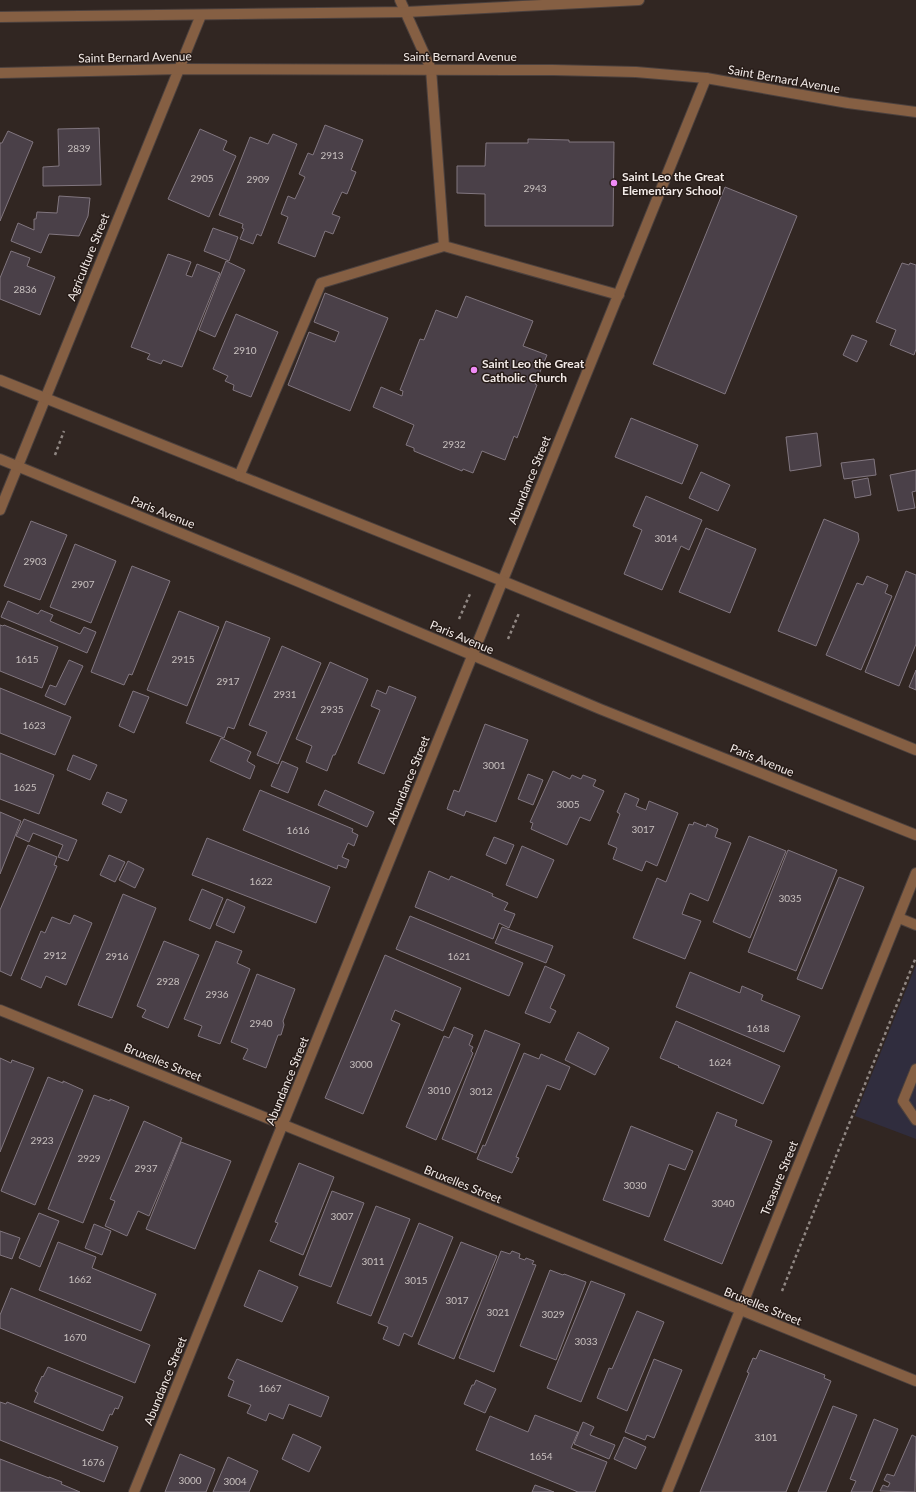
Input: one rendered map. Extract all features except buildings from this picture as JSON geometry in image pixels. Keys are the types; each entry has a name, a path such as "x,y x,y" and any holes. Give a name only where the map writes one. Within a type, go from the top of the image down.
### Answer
{"street":[{"path":"400,0 431,69 444,246"},
{"path":"0,17 406,12 639,0"},
{"name":"Agriculture Street","path":"0,510 201,15"},
{"name":"Saint Bernard Avenue","path":"0,73 179,69 431,69 636,72 706,78 848,103 916,112"},
{"name":"Abundance Street","path":"134,1492 706,78"},
{"path":"239,476 321,282 444,246 619,295"},
{"path":"0,380 502,581 916,750"},
{"name":"Paris Avenue","path":"0,459 297,581 607,712 916,835"},
{"name":"Treasure Street","path":"667,1492 916,873"},
{"path":"898,918 916,925"},
{"name":"Bruxelles Street","path":"0,1010 916,1382"},
{"path":"916,1069 903,1101 916,1120"}],"path":[{"path":"55,455 64,431"},
{"path":"459,620 470,594"},
{"path":"508,639 519,613"},
{"path":"782,1291 916,958"}],"shaded area":[{"path":"916,965 916,1139 855,1116"}],"place":[{"name":"Saint Leo the Great Elementary School","path":"614,183"},
{"name":"Saint Leo the Great Catholic Church","path":"474,370"}]}
